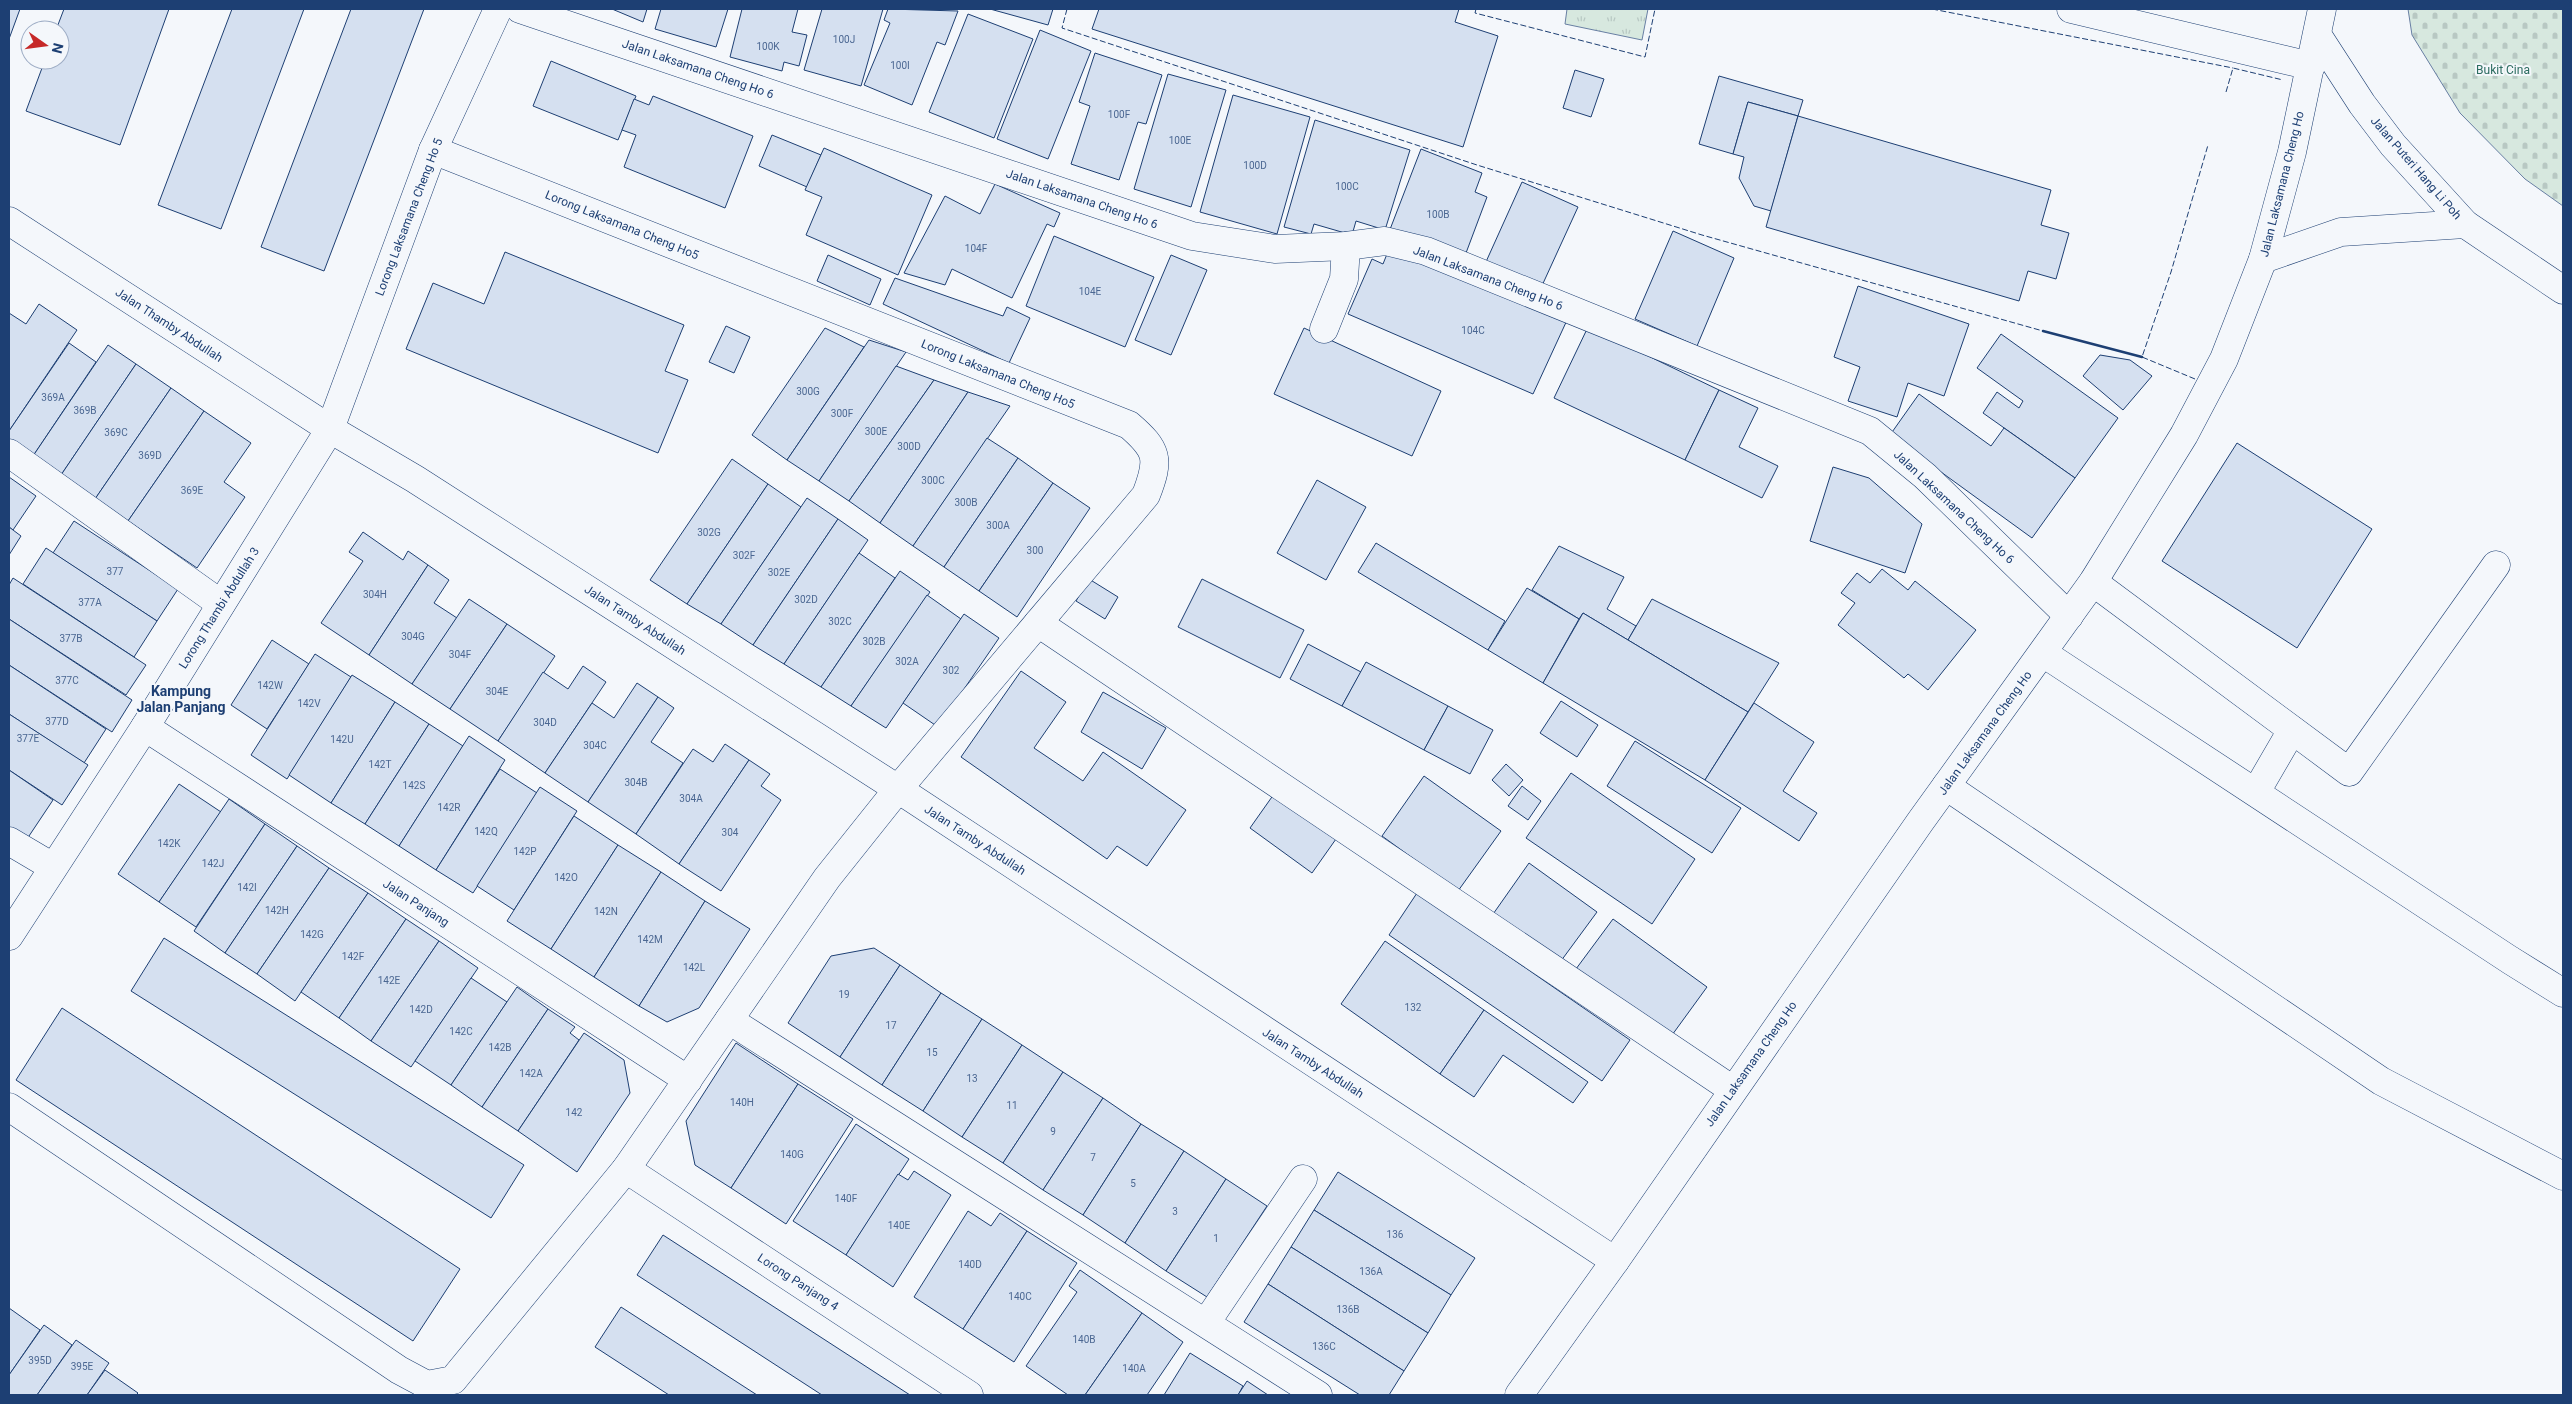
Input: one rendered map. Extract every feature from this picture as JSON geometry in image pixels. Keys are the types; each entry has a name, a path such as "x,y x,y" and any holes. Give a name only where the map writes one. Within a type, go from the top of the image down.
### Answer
{"street":[{"name":"Lorong Laksamana Cheng Ho 5","path":"330,429 433,150 498,9"},
{"name":"Jalan Laksamana Cheng Ho 6","path":"520,9 1192,236 1275,249 1346,246 1385,241 1426,251 1870,431 1925,476 2069,616"},
{"path":"2071,9 2312,66"},
{"name":"Jalan Laksamana Cheng Ho","path":"1519,1395 1615,1261 1946,786 2093,582 2188,427 2224,359 2273,228 2312,66 2322,9"},
{"name":"Jalan Puteri Hang Li Poh","path":"2318,36 2362,104 2393,145 2465,224 2563,290"},
{"name":"Lorong Laksamana Cheng Ho5","path":"9,1107 399,1370 428,1385 453,1380 626,1169 827,878 898,789 1146,495 1156,469 1150,443 1129,425 433,150"},
{"name":"Jalan Thamby Abdullah","path":"9,221 330,429"},
{"name":"Jalan Puteri Hang Li Poh","path":"2263,259 2341,232 2465,224"},
{"path":"1324,330 1344,279 1346,246"},
{"name":"Lorong Thambi Abdullah 3","path":"9,936 144,727 330,429"},
{"name":"Jalan Tamby Abdullah","path":"330,429 415,478 898,789 1615,1261"},
{"path":"9,453 221,604"},
{"path":"2093,582 2349,772 2496,565"},
{"path":"1038,623 1733,1090"},
{"path":"2043,653 2563,993"},
{"name":"Jalan Panjang","path":"144,727 688,1080"},
{"path":"2256,792 2292,730"},
{"path":"1946,786 2381,1081 2563,1176"},
{"path":"9,841 53,867"},
{"path":"729,1020 1318,1395"},
{"name":"Lorong Panjang 4","path":"626,1169 969,1395"},
{"path":"1206,1323 1303,1179"}],"green space":[{"path":"1567,9 1648,9 1642,40 1565,24"},
{"name":"Bukit Cina","path":"2408,9 2563,9 2563,206 2525,179 2460,113 2412,35"}],"building":[{"path":"9,9 20,9 9,39"},
{"path":"64,9 169,9 120,145 26,111 41,70 70,70 70,20 60,20"},
{"path":"232,9 304,9 221,229 158,205"},
{"path":"351,9 424,9 324,271 261,247"},
{"path":"612,9 647,9 643,22"},
{"path":"661,9 728,9 716,47 655,29"},
{"path":"742,9 798,9 792,32 807,35 799,66 784,62 782,71 730,57"},
{"path":"822,9 883,9 861,86 804,70"},
{"path":"888,9 958,11 945,45 937,42 912,105 864,85 890,23 884,20"},
{"path":"990,9 1053,9 1048,25"},
{"path":"1099,9 1459,9 1455,22 1498,36 1463,147 1092,29"},
{"path":"968,14 1033,39 994,138 929,112"},
{"path":"1040,30 1091,51 1048,159 997,139"},
{"path":"1095,53 1162,75 1146,124 1138,122 1119,180 1071,164 1090,106 1079,102"},
{"path":"551,61 636,96 618,140 533,106"},
{"path":"1575,70 1604,79 1591,117 1563,108"},
{"path":"1168,74 1226,90 1191,207 1134,189"},
{"path":"1719,76 1803,100 1798,116 1748,102 1733,154 1699,144"},
{"path":"1233,95 1310,117 1277,234 1200,212"},
{"path":"653,96 753,136 725,208 624,167 636,135 622,130 634,99 649,105"},
{"path":"1748,102 1798,116 1771,211 1754,206 1739,178 1744,157 1733,154"},
{"path":"1798,116 2051,190 2041,225 2069,233 2056,279 2028,271 2019,301 1766,227"},
{"path":"1315,120 1410,150 1385,230 1356,221 1352,235 1314,224 1311,234 1284,227"},
{"path":"772,135 821,155 807,187 759,166"},
{"path":"824,148 932,195 898,275 806,235 822,197 805,190"},
{"path":"1421,149 1482,173 1475,192 1487,197 1463,261 1389,232"},
{"path":"1522,182 1578,207 1540,290 1485,264"},
{"path":"995,184 1060,213 1054,227 1047,224 1012,298 952,269 945,285 904,273 945,196 980,214"},
{"path":"1673,231 1734,258 1697,346 1635,319"},
{"path":"1054,236 1154,277 1125,347 1026,306"},
{"path":"1389,249 1568,318 1533,394 1348,314 1372,259 1383,264"},
{"path":"505,252 684,325 665,371 688,380 658,453 406,349 433,283 484,304"},
{"path":"828,255 881,279 870,305 817,281"},
{"path":"1171,255 1207,270 1171,355 1135,340"},
{"path":"895,278 1003,316 1007,307 1030,318 1009,363 883,304"},
{"path":"1858,286 1969,324 1944,396 1908,383 1897,417 1848,401 1860,367 1834,357"},
{"path":"39,304 77,330 9,431 9,313 26,324"},
{"path":"726,326 750,337 734,373 709,362"},
{"path":"1588,327 1719,390 1685,460 1554,398"},
{"path":"825,328 864,347 787,460 752,435"},
{"path":"1304,328 1441,391 1412,456 1274,394"},
{"path":"2001,334 2118,418 2075,478 1983,413 1997,392 2019,408 2023,401 1977,368"},
{"path":"869,340 906,352 819,481 787,460"},
{"path":"69,343 96,362 33,456 9,439 9,431"},
{"path":"108,345 136,364 61,475 33,456"},
{"path":"2100,355 2130,360 2152,376 2123,410 2083,376"},
{"path":"136,364 171,388 95,499 61,475"},
{"path":"896,366 934,380 849,501 819,481"},
{"path":"934,380 968,392 880,523 849,501"},
{"path":"171,388 204,411 128,521 95,499"},
{"path":"1719,390 1758,408 1739,447 1778,466 1762,498 1685,460"},
{"path":"968,392 1010,406 913,546 880,523"},
{"path":"1919,394 1991,446 2004,428 2075,478 2032,538 1890,435"},
{"path":"204,411 251,443 224,482 245,497 197,568 128,521"},
{"path":"987,438 1018,458 944,567 913,546"},
{"path":"2237,443 2372,529 2297,648 2162,561"},
{"path":"1018,458 1053,483 979,591 944,567"},
{"path":"732,459 768,484 687,604 650,580"},
{"path":"1833,467 1869,478 1922,524 1905,573 1810,541"},
{"path":"9,477 36,496 13,530 9,527"},
{"path":"1317,480 1366,507 1326,580 1277,553"},
{"path":"1053,483 1090,508 1017,617 979,591"},
{"path":"768,484 801,507 721,624 687,604"},
{"path":"807,498 838,519 753,645 721,624"},
{"path":"838,519 868,540 784,664 753,645"},
{"path":"74,521 178,589 157,621 53,553"},
{"path":"9,527 21,536 9,555"},
{"path":"363,532 403,560 408,551 428,565 369,655 321,623 363,561 349,552"},
{"path":"1376,543 1505,621 1488,650 1358,572"},
{"path":"1559,546 1624,577 1607,609 1636,626 1628,640 1583,613 1579,619 1532,590"},
{"path":"46,548 157,621 134,657 23,584"},
{"path":"859,553 895,578 821,687 784,664"},
{"path":"428,565 449,580 434,603 457,618 412,684 369,655"},
{"path":"1882,569 1908,590 1915,581 1976,630 1928,690 1908,674 1904,678 1838,625 1855,603 1841,593 1857,573 1870,583"},
{"path":"900,571 930,592 851,706 821,687"},
{"path":"13,578 146,665 126,695 9,619 9,585"},
{"path":"1089,579 1118,597 1105,619 1076,601"},
{"path":"1202,579 1304,630 1280,678 1178,627"},
{"path":"1527,588 1579,619 1543,683 1488,650"},
{"path":"927,595 961,619 886,728 851,706"},
{"path":"469,599 507,624 450,709 412,684"},
{"path":"1652,599 1779,663 1748,712 1628,640"},
{"path":"1583,613 1748,712 1705,780 1543,683"},
{"path":"964,614 999,638 938,727 903,703"},
{"path":"9,619 132,700 112,732 9,665"},
{"path":"507,624 555,656 498,741 450,709"},
{"path":"272,640 309,664 267,729 231,705"},
{"path":"1308,644 1361,672 1342,706 1290,679"},
{"path":"315,654 351,677 287,779 251,755"},
{"path":"1366,662 1448,706 1424,750 1342,706"},
{"path":"9,665 106,729 84,763 9,714"},
{"path":"583,666 606,682 545,773 498,741 543,672 568,689"},
{"path":"1021,671 1066,702 1034,748 1083,781 1103,752 1186,810 1147,866 1117,846 1107,859 961,757"},
{"path":"352,675 395,702 331,803 289,775"},
{"path":"637,683 658,697 588,802 545,773 592,703 614,718"},
{"path":"1103,692 1166,728 1142,769 1081,732"},
{"path":"658,697 674,708 651,742 683,763 636,834 588,802"},
{"path":"1561,701 1598,725 1577,757 1540,733"},
{"path":"395,702 429,724 365,824 331,803"},
{"path":"1754,703 1814,742 1783,791 1817,813 1799,841 1705,780"},
{"path":"1448,706 1493,730 1470,774 1424,750"},
{"path":"9,714 88,765 62,805 9,770"},
{"path":"429,724 463,746 399,846 365,824"},
{"path":"469,736 505,760 436,870 399,846"},
{"path":"1635,741 1741,808 1712,853 1607,786"},
{"path":"725,744 749,760 679,864 636,834 693,749 713,762"},
{"path":"749,760 770,774 761,786 781,800 721,891 679,864"},
{"path":"1506,764 1523,780 1509,796 1492,780"},
{"path":"500,769 537,793 473,893 436,870"},
{"path":"9,770 53,800 27,839 9,827"},
{"path":"1571,773 1695,859 1652,924 1526,838"},
{"path":"1424,776 1501,831 1458,891 1382,836"},
{"path":"179,784 221,812 159,902 118,874"},
{"path":"1522,786 1541,801 1528,820 1508,806"},
{"path":"540,787 577,811 514,910 477,886"},
{"path":"1274,794 1336,839 1312,873 1250,828"},
{"path":"229,799 265,824 196,927 159,902"},
{"path":"574,816 618,845 551,949 507,921"},
{"path":"265,824 297,846 225,953 194,931"},
{"path":"618,845 661,872 594,977 551,949"},
{"path":"297,846 329,868 257,974 225,953"},
{"path":"1529,863 1597,912 1558,965 1491,917"},
{"path":"329,868 368,893 295,1001 257,974"},
{"path":"661,872 705,901 639,1006 594,977"},
{"path":"368,893 406,919 339,1018 301,992"},
{"path":"1417,893 1630,1040 1602,1081 1389,935"},
{"path":"705,901 750,929 699,1008 667,1022 639,1006"},
{"path":"406,919 439,941 371,1041 339,1018"},
{"path":"1613,919 1707,987 1667,1042 1573,973"},
{"path":"164,938 524,1165 491,1218 131,991"},
{"path":"439,941 478,968 411,1067 371,1041"},
{"path":"1385,941 1484,1010 1440,1074 1341,1004"},
{"path":"874,948 900,965 840,1057 788,1023 831,956"},
{"path":"900,965 941,993 882,1085 840,1057"},
{"path":"471,978 507,1002 451,1085 415,1061"},
{"path":"517,987 548,1009 482,1107 451,1085"},
{"path":"941,993 982,1019 923,1111 882,1085"},
{"path":"62,1008 460,1269 413,1341 16,1080"},
{"path":"548,1009 575,1027 570,1033 579,1040 518,1131 482,1107"},
{"path":"1484,1010 1588,1082 1573,1103 1503,1055 1474,1097 1440,1074"},
{"path":"982,1019 1022,1045 962,1137 923,1111"},
{"path":"584,1033 624,1060 630,1093 577,1172 518,1131"},
{"path":"736,1043 798,1084 731,1188 695,1165 686,1121"},
{"path":"1022,1045 1063,1072 1003,1163 962,1137"},
{"path":"1063,1072 1103,1098 1043,1190 1003,1163"},
{"path":"798,1084 853,1119 786,1224 731,1188"},
{"path":"1103,1098 1141,1124 1083,1215 1043,1190"},
{"path":"856,1124 909,1159 846,1255 793,1221"},
{"path":"1141,1124 1184,1151 1125,1243 1083,1215"},
{"path":"1184,1151 1226,1179 1166,1271 1125,1243"},
{"path":"914,1171 951,1195 893,1287 846,1255 898,1174 908,1180"},
{"path":"1338,1172 1475,1258 1451,1295 1314,1210"},
{"path":"1226,1179 1267,1206 1207,1297 1166,1271"},
{"path":"1314,1210 1451,1295 1428,1333 1291,1247"},
{"path":"968,1211 991,1226 1000,1213 1027,1231 963,1329 914,1297"},
{"path":"1027,1231 1077,1263 1014,1362 963,1329"},
{"path":"663,1235 910,1395 822,1395 637,1275"},
{"path":"1291,1247 1428,1333 1404,1371 1268,1284"},
{"path":"1080,1270 1142,1313 1085,1395 1068,1395 1026,1366 1077,1292 1069,1286"},
{"path":"1268,1284 1404,1371 1389,1395 1360,1395 1244,1322"},
{"path":"621,1307 757,1395 669,1395 595,1347"},
{"path":"9,1308 40,1330 9,1375"},
{"path":"1142,1313 1183,1342 1147,1395 1085,1395"},
{"path":"44,1325 72,1345 37,1395 9,1395 9,1375"},
{"path":"76,1340 109,1363 87,1395 37,1395"},
{"path":"1190,1353 1243,1386 1238,1395 1164,1395"},
{"path":"105,1370 138,1393 136,1395 87,1395"},
{"path":"1247,1381 1268,1395 1238,1395"}],"fence":[{"path":"1067,9 1062,28 1477,165 1702,235 2043,331"},
{"path":"1476,9 1475,13 1645,57 1655,9"},
{"path":"1932,9 2233,68"},
{"path":"2226,92 2233,68 2283,80"},
{"path":"2195,379 2142,357 2171,272 2208,145"}],"wall":[{"path":"2043,331 2142,357"}],"district":[{"name":"Kampung Jalan Panjang","path":"181,700"}]}
